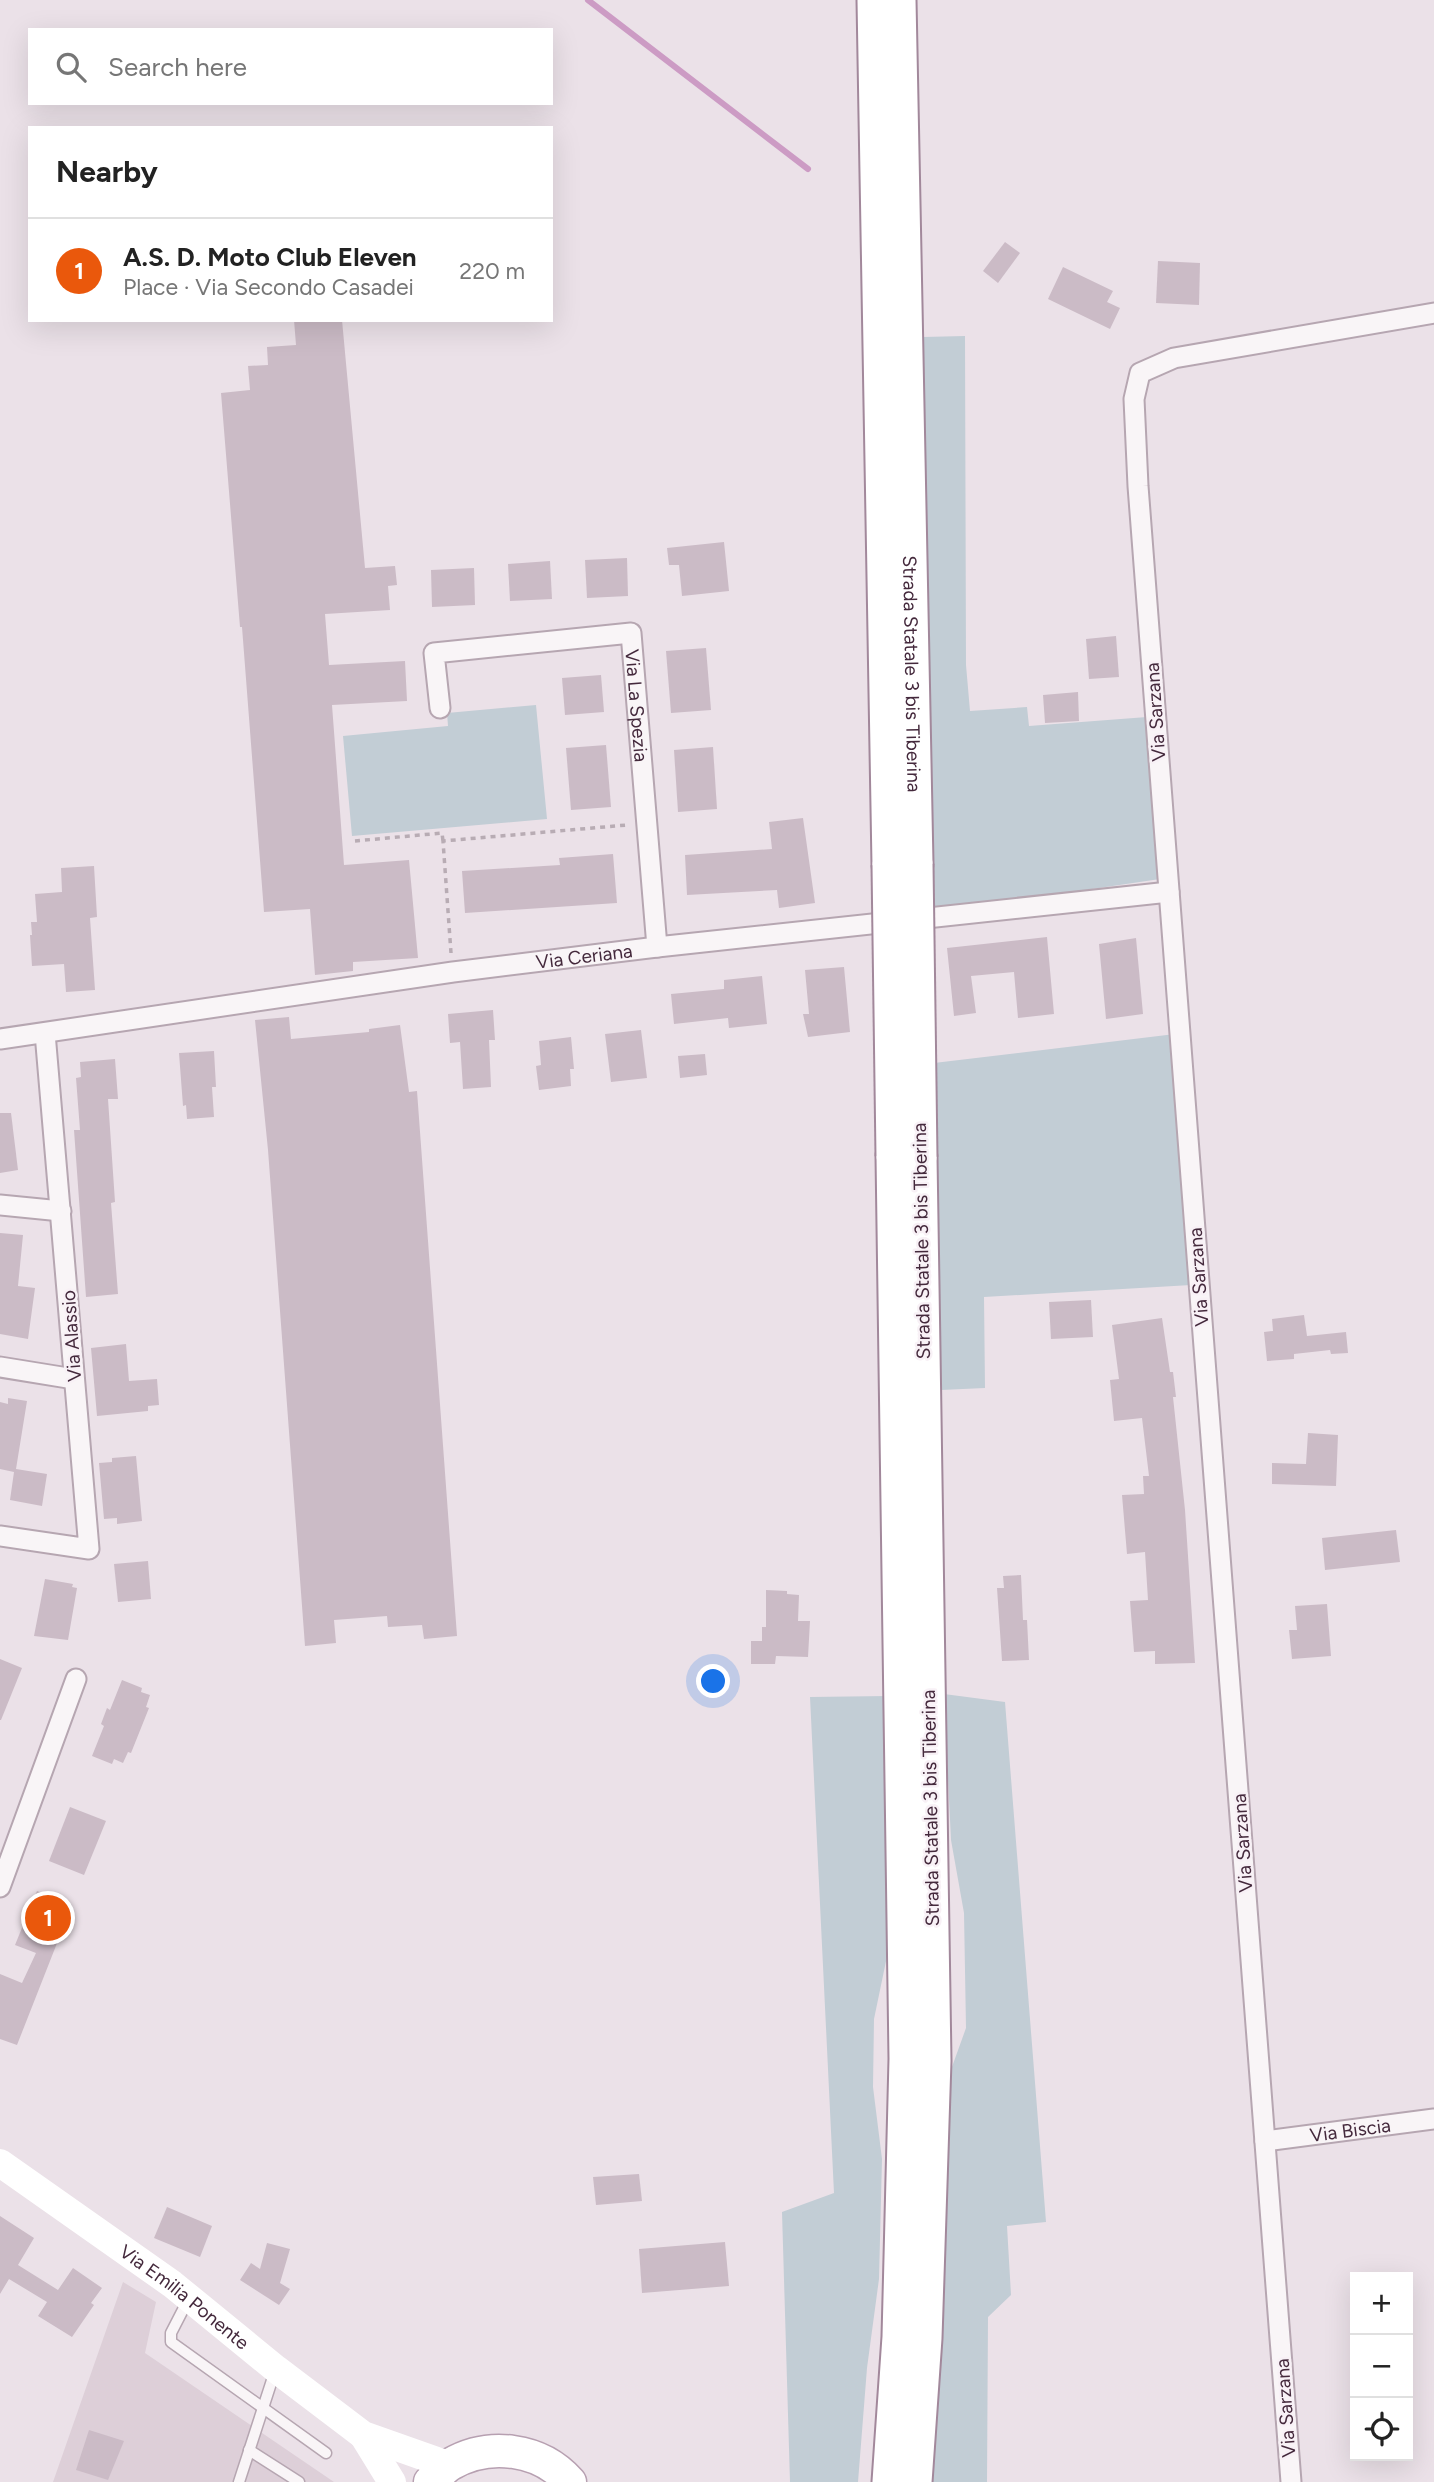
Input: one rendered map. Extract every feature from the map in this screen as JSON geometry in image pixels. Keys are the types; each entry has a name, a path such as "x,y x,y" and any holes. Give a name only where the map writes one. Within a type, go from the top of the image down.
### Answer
{"highway":[{"name":"Strada Statale 3 bis Tiberina","path":"874,0 903,865"},
{"name":"Strada Statale 3 bis Tiberina","path":"889,2482 899,2337 906,2059 907,1157 899,0"},
{"name":"Strada Statale 3 bis Tiberina","path":"907,1157 934,2061 925,2338 915,2482"}],"main road":[{"name":"Via Emilia Ponente","path":"0,2163 191,2293 363,2435 439,2474"},
{"name":"Via Emilia Ponente","path":"363,2435 392,2482"},
{"path":"439,2474 467,2457 486,2451 506,2451 526,2454 545,2462 570,2482"}],"street":[{"name":"Via Sarzana","path":"1291,2482 1133,399 1140,373 1174,358 1434,313"},
{"name":"Via La Spezia","path":"440,708 435,653 631,633 657,947"},
{"name":"Via Ceriana","path":"0,1039 453,972 657,947 1169,892"},
{"name":"Via Alassio","path":"0,1536 89,1549 45,1033"},
{"path":"0,1205 61,1211"},
{"path":"0,1367 74,1379"},
{"path":"0,1887 76,1679"},
{"name":"Via Biscia","path":"1265,2141 1434,2119"}],"lane":[{"path":"191,2293 171,2333 171,2342 326,2453"},
{"path":"239,2482 279,2364"},
{"path":"249,2450 299,2482"}],"path":[{"path":"443,841 647,823"},
{"path":"355,841 442,832 453,972"}],"shaded area":[{"path":"965,336 966,665 970,711 1027,707 1029,726 1147,717 1160,879 976,906 932,908 923,337"},
{"path":"536,705 547,819 352,836 343,736 448,726 447,713"},
{"path":"1175,1034 1191,1285 984,1297 985,1388 941,1390 934,1063"},
{"path":"944,1694 1005,1702 1046,2222 1007,2226 1011,2295 988,2317 987,2482 932,2482 948,2078 966,2028 964,1913 951,1840"},
{"path":"888,1696 891,1937 874,2019 873,2087 882,2159 879,2279 867,2368 858,2482 790,2482 782,2212 834,2193 810,1697"},
{"path":"123,2282 156,2302 145,2353 334,2482 53,2482"}],"building":[{"path":"1005,242 1020,253 998,283 983,271"},
{"path":"1158,261 1200,263 1199,305 1156,303"},
{"path":"1063,267 1113,291 1107,302 1120,308 1110,329 1048,299"},
{"path":"294,322 342,322 365,568 395,566 397,585 388,586 390,610 325,614 329,665 405,661 407,701 332,705 344,865 409,860 418,958 353,962 353,971 315,975 310,909 264,912 221,393 250,390 248,366 268,365 267,347 296,345"},
{"path":"724,542 729,591 682,596 679,565 669,565 667,548"},
{"path":"627,558 628,596 587,598 585,560"},
{"path":"550,561 552,599 510,601 508,564"},
{"path":"474,568 475,605 432,607 431,570"},
{"path":"1116,636 1119,677 1089,679 1086,639"},
{"path":"706,648 711,710 671,713 666,651"},
{"path":"601,675 604,712 565,715 562,678"},
{"path":"1078,692 1079,721 1045,723 1043,695"},
{"path":"606,745 611,807 571,810 566,748"},
{"path":"713,747 717,809 678,812 674,750"},
{"path":"803,818 815,903 779,908 777,890 687,895 685,855 772,849 769,822"},
{"path":"613,854 617,903 465,913 462,871 560,865 559,858"},
{"path":"94,866 97,917 90,918 95,990 66,992 64,964 32,966 30,935 31,922 37,922 35,894 62,892 61,868"},
{"path":"1047,937 1054,1014 1018,1018 1014,972 971,976 976,1013 954,1016 947,948"},
{"path":"1136,938 1143,1014 1106,1019 1099,944"},
{"path":"844,967 850,1032 808,1037 803,1014 809,1014 805,970"},
{"path":"762,976 767,1024 729,1028 728,1018 674,1024 671,994 724,989 724,980"},
{"path":"493,1010 495,1040 489,1040 491,1087 463,1089 460,1042 450,1043 448,1014"},
{"path":"289,1017 291,1039 369,1032 369,1029 400,1025 409,1092 417,1091 457,1636 424,1639 422,1625 388,1627 387,1616 334,1620 336,1643 305,1646 268,1150 255,1020"},
{"path":"641,1030 647,1078 611,1082 605,1034"},
{"path":"571,1037 574,1069 570,1069 571,1086 539,1090 536,1066 541,1065 539,1041"},
{"path":"214,1051 214,1117 187,1119 186,1105 183,1106 179,1053"},
{"path":"705,1054 707,1075 680,1078 678,1056"},
{"path":"115,1059 118,1099 108,1099 115,1202 111,1203 118,1294 86,1297 74,1130 80,1130 76,1078 81,1077 80,1062"},
{"path":"0,1113 11,1113 18,1170 0,1173"},
{"path":"0,1233 23,1235 18,1286 35,1288 28,1339 0,1334"},
{"path":"1091,1300 1093,1337 1051,1339 1049,1302"},
{"path":"1304,1315 1307,1336 1346,1332 1348,1353 1331,1354 1330,1350 1294,1354 1294,1359 1267,1361 1264,1332 1273,1331 1272,1319"},
{"path":"1162,1318 1176,1397 1173,1397 1185,1510 1195,1663 1155,1664 1155,1651 1134,1652 1130,1601 1148,1600 1145,1552 1127,1554 1122,1495 1144,1494 1143,1476 1149,1476 1142,1418 1114,1421 1110,1380 1119,1379 1112,1325"},
{"path":"126,1344 129,1381 157,1379 159,1405 148,1406 148,1411 97,1416 91,1348"},
{"path":"8,1398 27,1401 16,1469 47,1474 42,1506 10,1500 14,1472 0,1469 0,1402 8,1404"},
{"path":"1308,1433 1338,1435 1336,1486 1272,1484 1272,1463 1306,1464"},
{"path":"136,1456 142,1521 117,1524 117,1518 104,1519 99,1463 112,1462 112,1458"},
{"path":"1396,1530 1400,1562 1325,1570 1322,1538"},
{"path":"148,1561 151,1599 118,1602 114,1564"},
{"path":"1021,1575 1023,1620 1027,1620 1029,1660 1002,1661 997,1588 1004,1588 1003,1576"},
{"path":"45,1579 73,1584 72,1587 77,1588 68,1640 34,1636"},
{"path":"766,1590 787,1591 787,1594 799,1595 798,1621 810,1621 808,1657 776,1656 775,1664 751,1664 751,1641 762,1641 762,1627 766,1627"},
{"path":"1327,1604 1331,1656 1292,1659 1289,1630 1297,1630 1295,1606"},
{"path":"0,1659 22,1668 1,1720 0,1720"},
{"path":"122,1680 142,1688 141,1692 150,1695 146,1707 149,1708 131,1753 128,1752 123,1763 114,1759 112,1764 92,1756 104,1726 101,1724 107,1708 110,1710"},
{"path":"70,1807 106,1821 84,1875 49,1861"},
{"path":"37,1891 72,1905 17,2045 0,2039 0,1974 22,1983 36,1953 15,1945"},
{"path":"639,2174 642,2201 596,2205 593,2177"},
{"path":"167,2207 212,2226 200,2257 154,2238"},
{"path":"0,2216 34,2238 18,2265 58,2290 73,2268 102,2288 72,2337 38,2316 47,2302 9,2279 0,2294"},
{"path":"725,2242 729,2286 642,2293 639,2249"},
{"path":"267,2243 290,2249 280,2283 290,2289 279,2305 240,2280 251,2263 260,2269"},
{"path":"89,2430 124,2441 108,2480 76,2470"}],"waterway":[{"path":"588,0 808,169"}],"place":[{"name":"A.S. D. Moto Club Eleven","path":"48,1918"}]}
